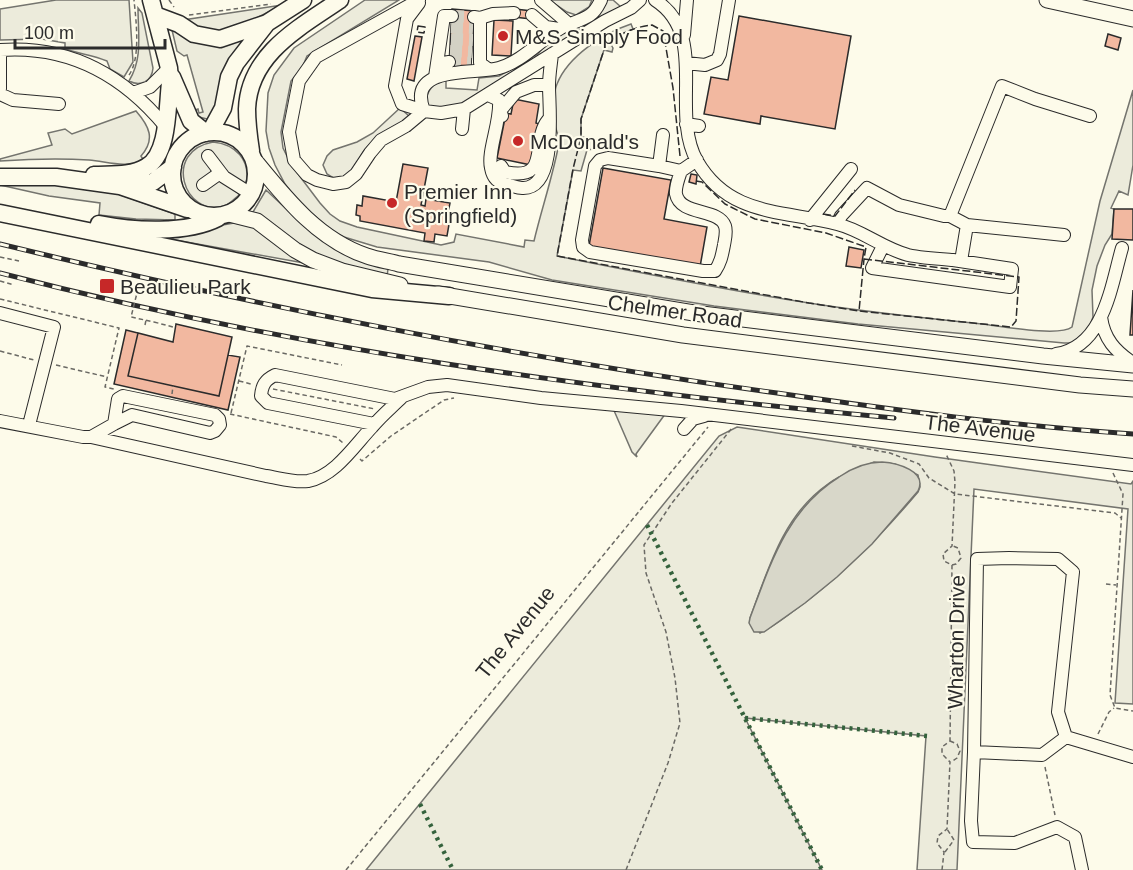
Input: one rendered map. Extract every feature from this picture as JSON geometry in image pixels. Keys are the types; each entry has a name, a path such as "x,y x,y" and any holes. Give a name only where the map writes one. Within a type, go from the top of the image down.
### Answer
{"highway":[{"path":"153,8 194,34 211,39 228,37 267,23 303,0"},
{"path":"0,206 108,226 146,229 196,226 244,204 251,194 256,178 247,121 248,96 254,78 271,50 292,32 340,0"},
{"path":"153,8 169,76 176,121 175,161 172,177 176,191 191,210"},
{"path":"120,186 147,184 159,179 175,161 187,142 208,133 223,108 229,77 236,63 267,23"},
{"path":"169,76 191,121 208,133 236,138 253,157"},
{"path":"0,177 129,173 146,168 159,154 165,126 169,76"},
{"path":"56,177 120,186 208,216 224,215"},
{"path":"0,213 372,289 449,296"}],"main road":[{"path":"1047,0 1133,19"},
{"name":"Chelmer Road","path":"253,157 301,215 334,240 367,256 433,270 694,313 1043,356 1133,364"},
{"name":"Chelmer Road","path":"224,215 257,221 295,250 342,271 449,296 683,334 1068,383 1133,389"}],"street":[{"path":"420,0 316,57 298,81 289,132 294,160 307,175 317,180 333,184 346,182 356,174 381,140 406,126 424,111"},
{"path":"420,0 407,19 395,86 402,104 424,111 441,113 464,109 605,21 631,8 640,0"},
{"path":"541,0 564,27"},
{"path":"478,43 500,68 532,50 564,27 592,14 601,0"},
{"path":"655,0 667,9 681,29 693,125 691,147 710,178 735,199 759,209 837,224 883,246 909,255 1012,269 1010,287 872,268 883,246"},
{"path":"684,43 687,0"},
{"path":"686,63 705,65 717,60 729,0"},
{"path":"478,43 493,14 514,13"},
{"path":"532,15 546,27 564,27"},
{"path":"424,111 420,100 421,91 445,46 478,43"},
{"path":"0,89 0,50 22,49 58,53 104,73 147,103 165,126"},
{"path":"549,85 534,85 516,92 502,115 490,164 496,181 524,189 533,185 543,171 549,150 551,117 549,85 552,54"},
{"path":"133,93 150,87 169,76"},
{"path":"950,216 1002,86 1090,116"},
{"path":"0,94 13,100 59,104"},
{"path":"488,95 499,100 502,115"},
{"path":"462,129 464,109"},
{"path":"498,162 505,172 521,176 531,171 535,165 544,125 551,117"},
{"path":"659,166 663,135"},
{"path":"208,156 220,173 251,194"},
{"path":"681,171 608,158 600,160 596,166 582,240 583,247 590,252 703,271 715,271 721,262 725,225 720,219 690,208 680,201 676,194 681,171 697,160"},
{"path":"810,220 851,169"},
{"path":"203,185 220,173"},
{"path":"837,224 841,216 867,188 899,205 950,216 967,225 1064,235"},
{"path":"961,261 967,225"},
{"path":"1043,356 1077,349 1086,341 1101,317 1122,248"},
{"path":"0,313 54,327 29,425"},
{"path":"1101,317 1103,330 1111,344 1133,364"},
{"path":"374,424 268,403 261,396 262,387 268,378 275,375 395,399 428,387 447,385 708,421"},
{"path":"92,437 132,415 210,433 220,425 219,419 214,415 123,396 118,399 114,424"},
{"path":"0,421 92,437 292,481 307,481 321,477 333,468 402,397"},
{"path":"684,429 693,419 708,421"},
{"name":"The Avenue","path":"708,421 1133,465"},
{"name":"Wharton Drive","path":"974,752 977,559 1059,559 1073,572 1059,712 1066,737"},
{"path":"1082,870 1076,837 1058,827 1015,843 973,842 971,821 974,752 1042,755 1066,737 1133,757"}],"path":[{"path":"126,79 133,70 135,61 134,0"},
{"path":"169,0 175,9"},
{"path":"183,16 271,4"},
{"path":"0,257 19,261"},
{"path":"0,281 14,285"},
{"path":"130,287 159,293"},
{"path":"138,289 131,317 173,327"},
{"path":"0,299 119,328 105,387 116,389"},
{"path":"145,326 146,320"},
{"path":"239,381 387,411"},
{"path":"170,401 173,386"},
{"path":"221,412 336,437 362,461 391,436 444,400 461,397"},
{"name":"The Avenue","path":"346,870 708,421"},
{"path":"626,870 668,763 680,723 675,678 666,632 646,573 645,545 672,502 735,424"},
{"path":"852,446 890,453 919,464 929,478 955,494 1114,513 1122,519 1110,694 1114,708"},
{"path":"944,450 954,471 952,546 943,554 944,561 952,565"},
{"path":"952,546 958,548 961,558 952,565"},
{"path":"950,741 952,565"},
{"path":"1106,584 1117,585"},
{"path":"1093,746 1108,712 1114,708 1133,711"},
{"path":"950,741 957,744 960,751 957,758 950,762"},
{"path":"942,870 944,852 954,840 947,829 950,762 942,754 942,747 950,741"},
{"path":"1042,755 1058,827"},
{"path":"944,852 937,843 938,836 947,829"}],"shaded area":[{"path":"56,0 129,0 133,62 124,77 110,69 107,61 65,49 65,43 42,39 0,40 0,9"},
{"path":"365,0 399,0 307,56 302,68 291,81 281,132 283,148 292,166 320,203 340,221 357,227 441,245 454,242 456,234 524,247 525,240 534,241 560,138 555,122 554,98 557,84 569,64 578,55 610,33 631,24 633,29 609,41 613,48 612,52 604,50 581,119 581,137 594,138 593,149 587,150 581,171 573,170 557,256 746,293 895,315 1043,331 1065,330 1072,327 1100,201 1133,90 1133,165 1128,195 1119,191 1111,208 1114,209 1112,234 1097,266 1092,290 1093,317 1089,328 1085,335 1072,343 1064,343 858,324 714,306 552,280 489,262 377,247 344,237 332,231 298,201 285,184 269,148 266,131 268,93 274,75 294,48"},
{"path":"549,0 592,0 589,7 576,15"},
{"path":"607,0 613,0 621,7 458,106 429,107 425,103 431,88 446,80 446,88 477,90 479,78 499,76 538,54 545,45"},
{"path":"282,5 233,30 205,33 183,20"},
{"path":"138,8 142,13 153,68 151,76 145,82 133,83 129,81 138,55"},
{"path":"172,30 188,34 249,31 211,117 207,119 199,117 195,110 198,109 199,113 203,112 187,55 184,56 177,51"},
{"path":"400,108 409,116 408,120 371,143 349,174 335,179 327,174 323,165 333,150 357,142 373,133"},
{"path":"136,111 149,133 146,150 141,156 144,161 123,164 67,159 0,161 0,159 52,145 48,133 65,129 72,134"},
{"path":"213,142 228,146 240,155 244,160 247,175 246,183 242,185 211,167 211,172 199,182 219,180 239,195 224,206 210,207 198,202 189,193 184,182 184,169 188,157 197,148"},
{"path":"0,185 56,185 118,194 175,214 175,220 99,215 100,203 49,196"},
{"path":"266,190 311,232 366,262 388,269 387,276 358,270 311,252 254,213"},
{"path":"234,223 255,226 304,263 136,233 183,232"},
{"path":"609,399 671,406 636,454 637,457 632,452"},
{"path":"737,427 1131,484 1133,481 1133,704 1115,703 1128,509 974,489 957,870 917,870 926,736 745,718 822,870 366,870 719,436","holes":["874,462 895,464 918,475 920,487 918,492 875,540 845,569 795,610 760,633 750,618 779,545 799,511 812,497 839,477"]},
{"path":"882,462 903,466 915,473 920,484 918,491 872,544 837,577 764,632 754,632 749,623 750,618 773,559 793,522 821,490 839,477 859,466"}],"building":[{"path":"452,9 474,11 471,66 449,65"},
{"path":"515,9 532,11 531,19 514,17"},
{"path":"739,16 851,36 835,129 761,116 760,124 704,114 711,77 728,80"},
{"name":"M&S Simply Food","path":"494,20 513,21 511,56 492,55"},
{"path":"1108,34 1121,38 1118,50 1105,46"},
{"path":"415,36 422,37 414,81 407,79"},
{"name":"McDonald's","path":"514,99 539,104 536,123 539,124 531,165 497,158 506,113 511,114"},
{"name":"Premier Inn (Springfield)","path":"403,164 428,168 421,205 425,206 426,199 450,203 448,213 451,213 447,236 435,234 434,242 424,241 425,233 360,221 360,216 356,215 357,205 362,206 363,196 396,202"},
{"path":"603,168 671,180 664,219 707,227 700,267 589,246"},
{"path":"691,174 697,175 696,184 689,182"},
{"path":"1114,209 1133,209 1133,240 1112,239"},
{"path":"849,247 864,250 861,268 846,266"},
{"path":"1133,290 1133,335 1130,335"},
{"path":"176,324 232,337 219,396 128,376 138,333 173,342"},
{"path":"126,330 138,333 128,376 219,396 228,355 240,357 228,410 114,384"}],"tunnel":[{"path":"452,16 474,17"},
{"path":"451,27 473,28"},
{"path":"451,39 473,40"},
{"path":"450,51 472,52"},
{"path":"449,62 471,63"}],"railway":[{"path":"0,244 290,309 581,363 910,411 1044,427 1133,434"},
{"path":"0,273 221,324 444,364 669,394 894,418"}],"hedge":[{"path":"647,525 822,870"},
{"path":"745,718 927,736"},
{"path":"420,804 453,870"}],"fence":[{"path":"680,156 673,88 663,31 652,25 625,32 608,44 604,50 581,119 581,137 557,256 859,311"},
{"path":"418,26 425,27 424,33 417,32 418,26"},
{"path":"696,181 702,182 725,204 755,219 826,233 866,247 864,259"},
{"path":"823,214 835,216 855,190"},
{"path":"864,259 1019,277 1016,321 1011,327 859,311 864,259"}],"place":[{"name":"M&S Simply Food","path":"503,36"},
{"name":"McDonald's","path":"518,141"},
{"name":"Premier Inn (Springfield)","path":"392,203"},
{"name":"Beaulieu Park","path":"107,286"}]}
